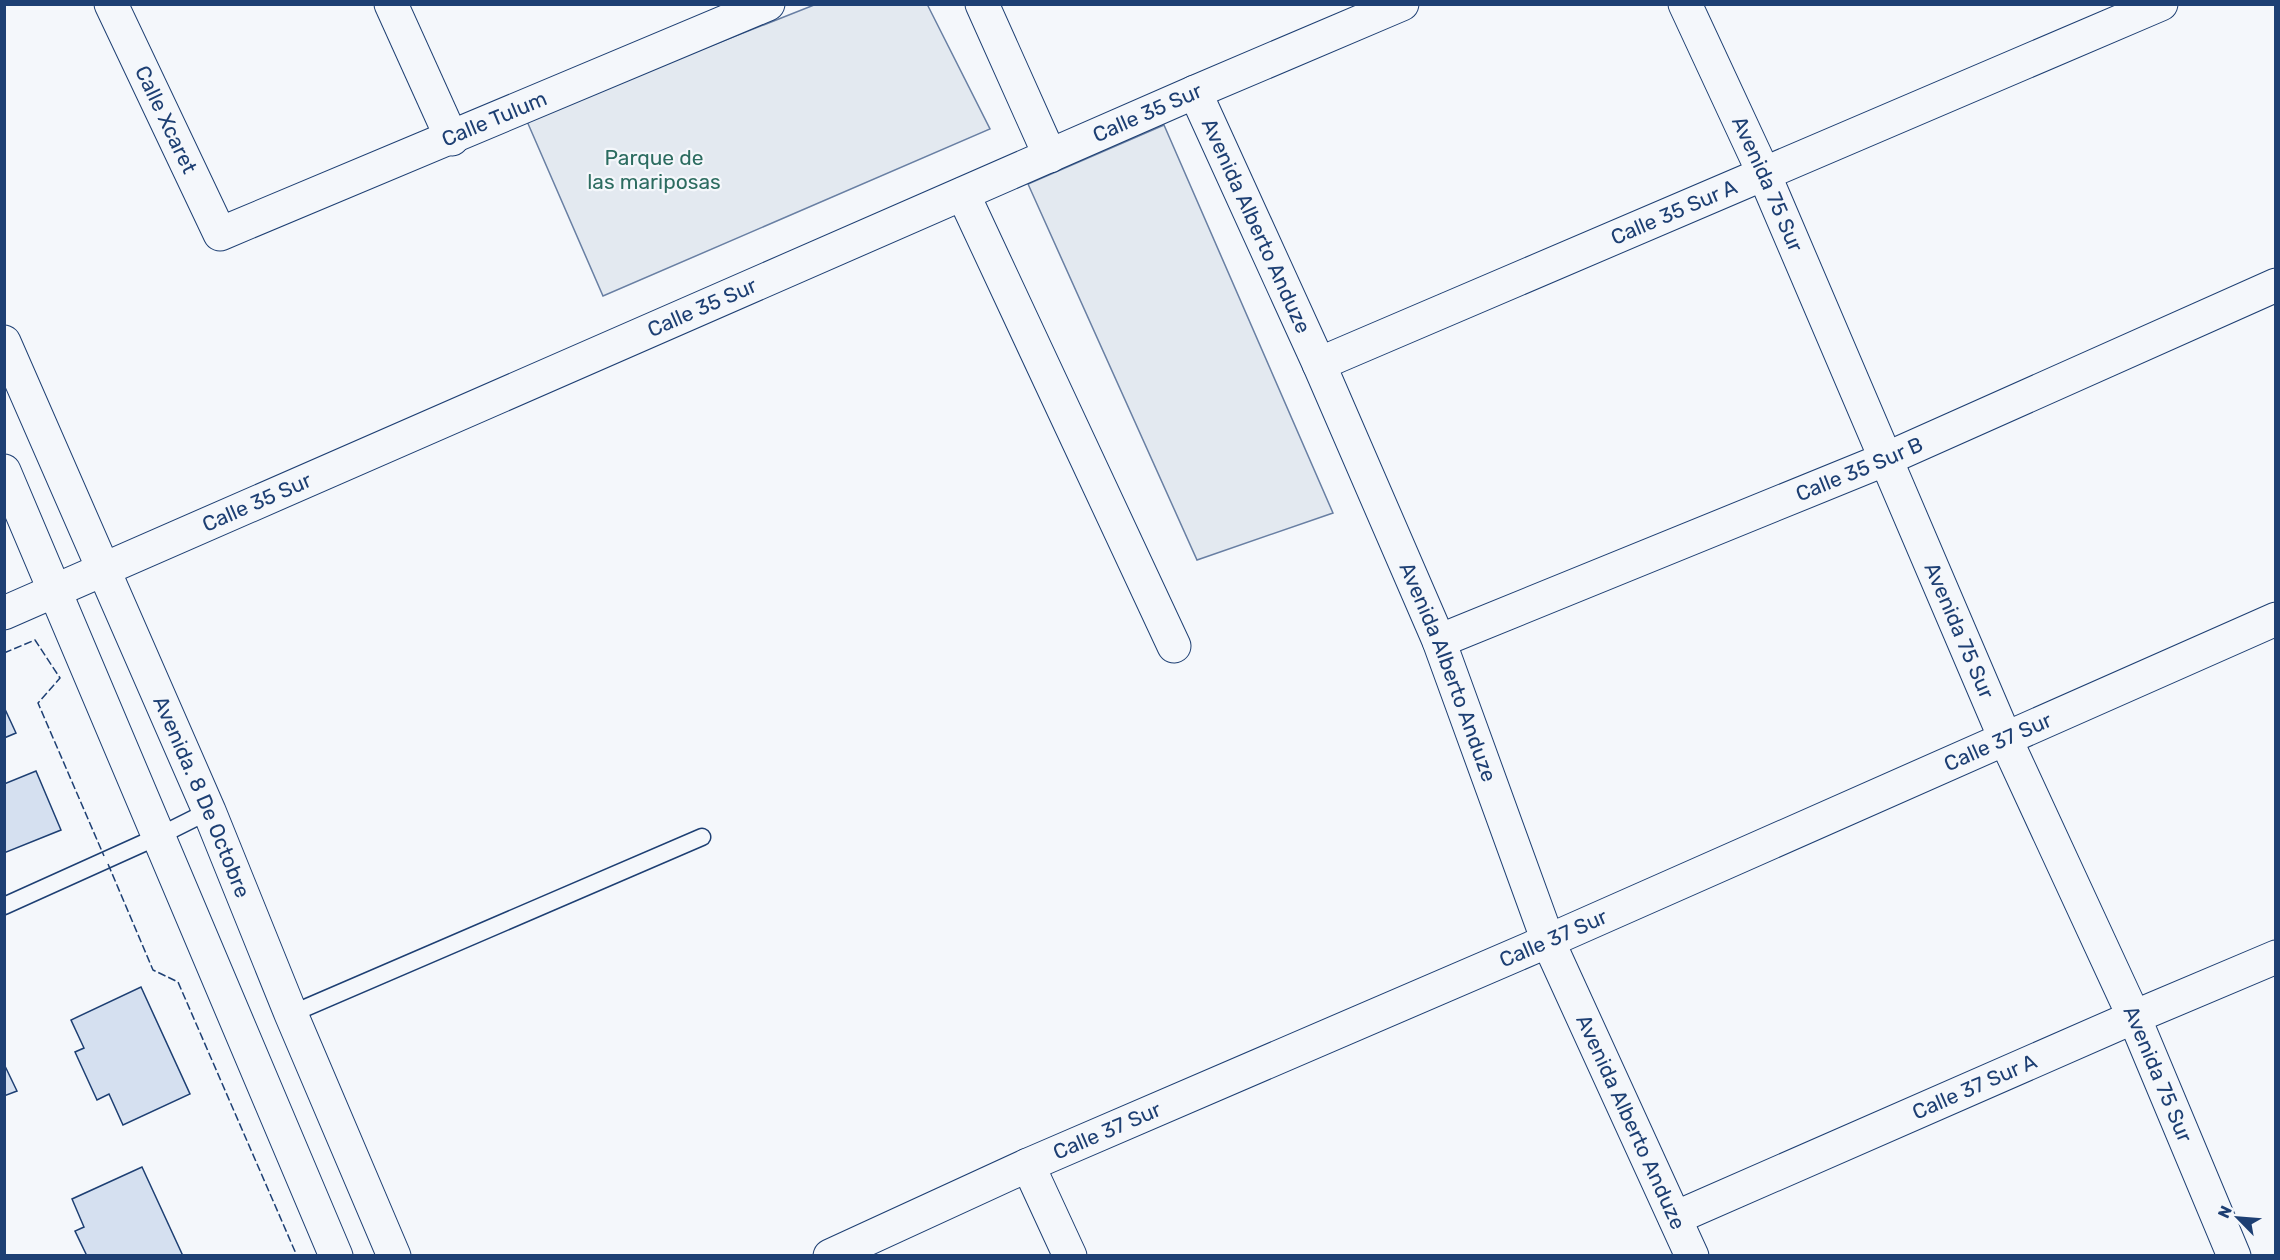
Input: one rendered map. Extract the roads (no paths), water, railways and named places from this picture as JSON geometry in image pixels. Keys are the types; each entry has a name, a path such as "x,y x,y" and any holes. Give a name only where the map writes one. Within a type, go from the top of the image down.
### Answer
{"street":[{"name":"Calle Xcaret","path":"111,4 220,234"},
{"path":"392,4 452,139"},
{"name":"Calle Tulum","path":"220,234 452,139 706,16 768,4"},
{"path":"982,4 1050,156"},
{"name":"Avenida 75 Sur","path":"1685,4 1764,174 2005,738 2134,1017 2234,1256"},
{"name":"Calle 35 Sur A","path":"1319,364 2162,4"},
{"name":"Calle 35 Sur","path":"4,613 1050,156 1381,8"},
{"name":"Avenida Alberto Anduze","path":"1195,92 1319,364 1439,641 1548,941 1692,1256"},
{"path":"963,194 1174,646"},
{"name":"Calle 35 Sur B","path":"1439,641 1886,459 2276,285"},
{"name":"Avenida. 8 De Octobre","path":"4,342 209,811 291,1014 394,1256"},
{"path":"4,471 57,591 157,837 336,1256"},
{"name":"Calle 37 Sur","path":"830,1256 1029,1165 1548,941 2276,619"},
{"name":"Calle 37 Sur A","path":"1675,1218 2276,957"},
{"path":"1029,1165 1070,1256"}],"lane":[{"path":"4,906 209,811"},
{"path":"291,1014 702,837"}],"park label":[{"name":"Parque de las mariposas","path":"654,170"}]}
